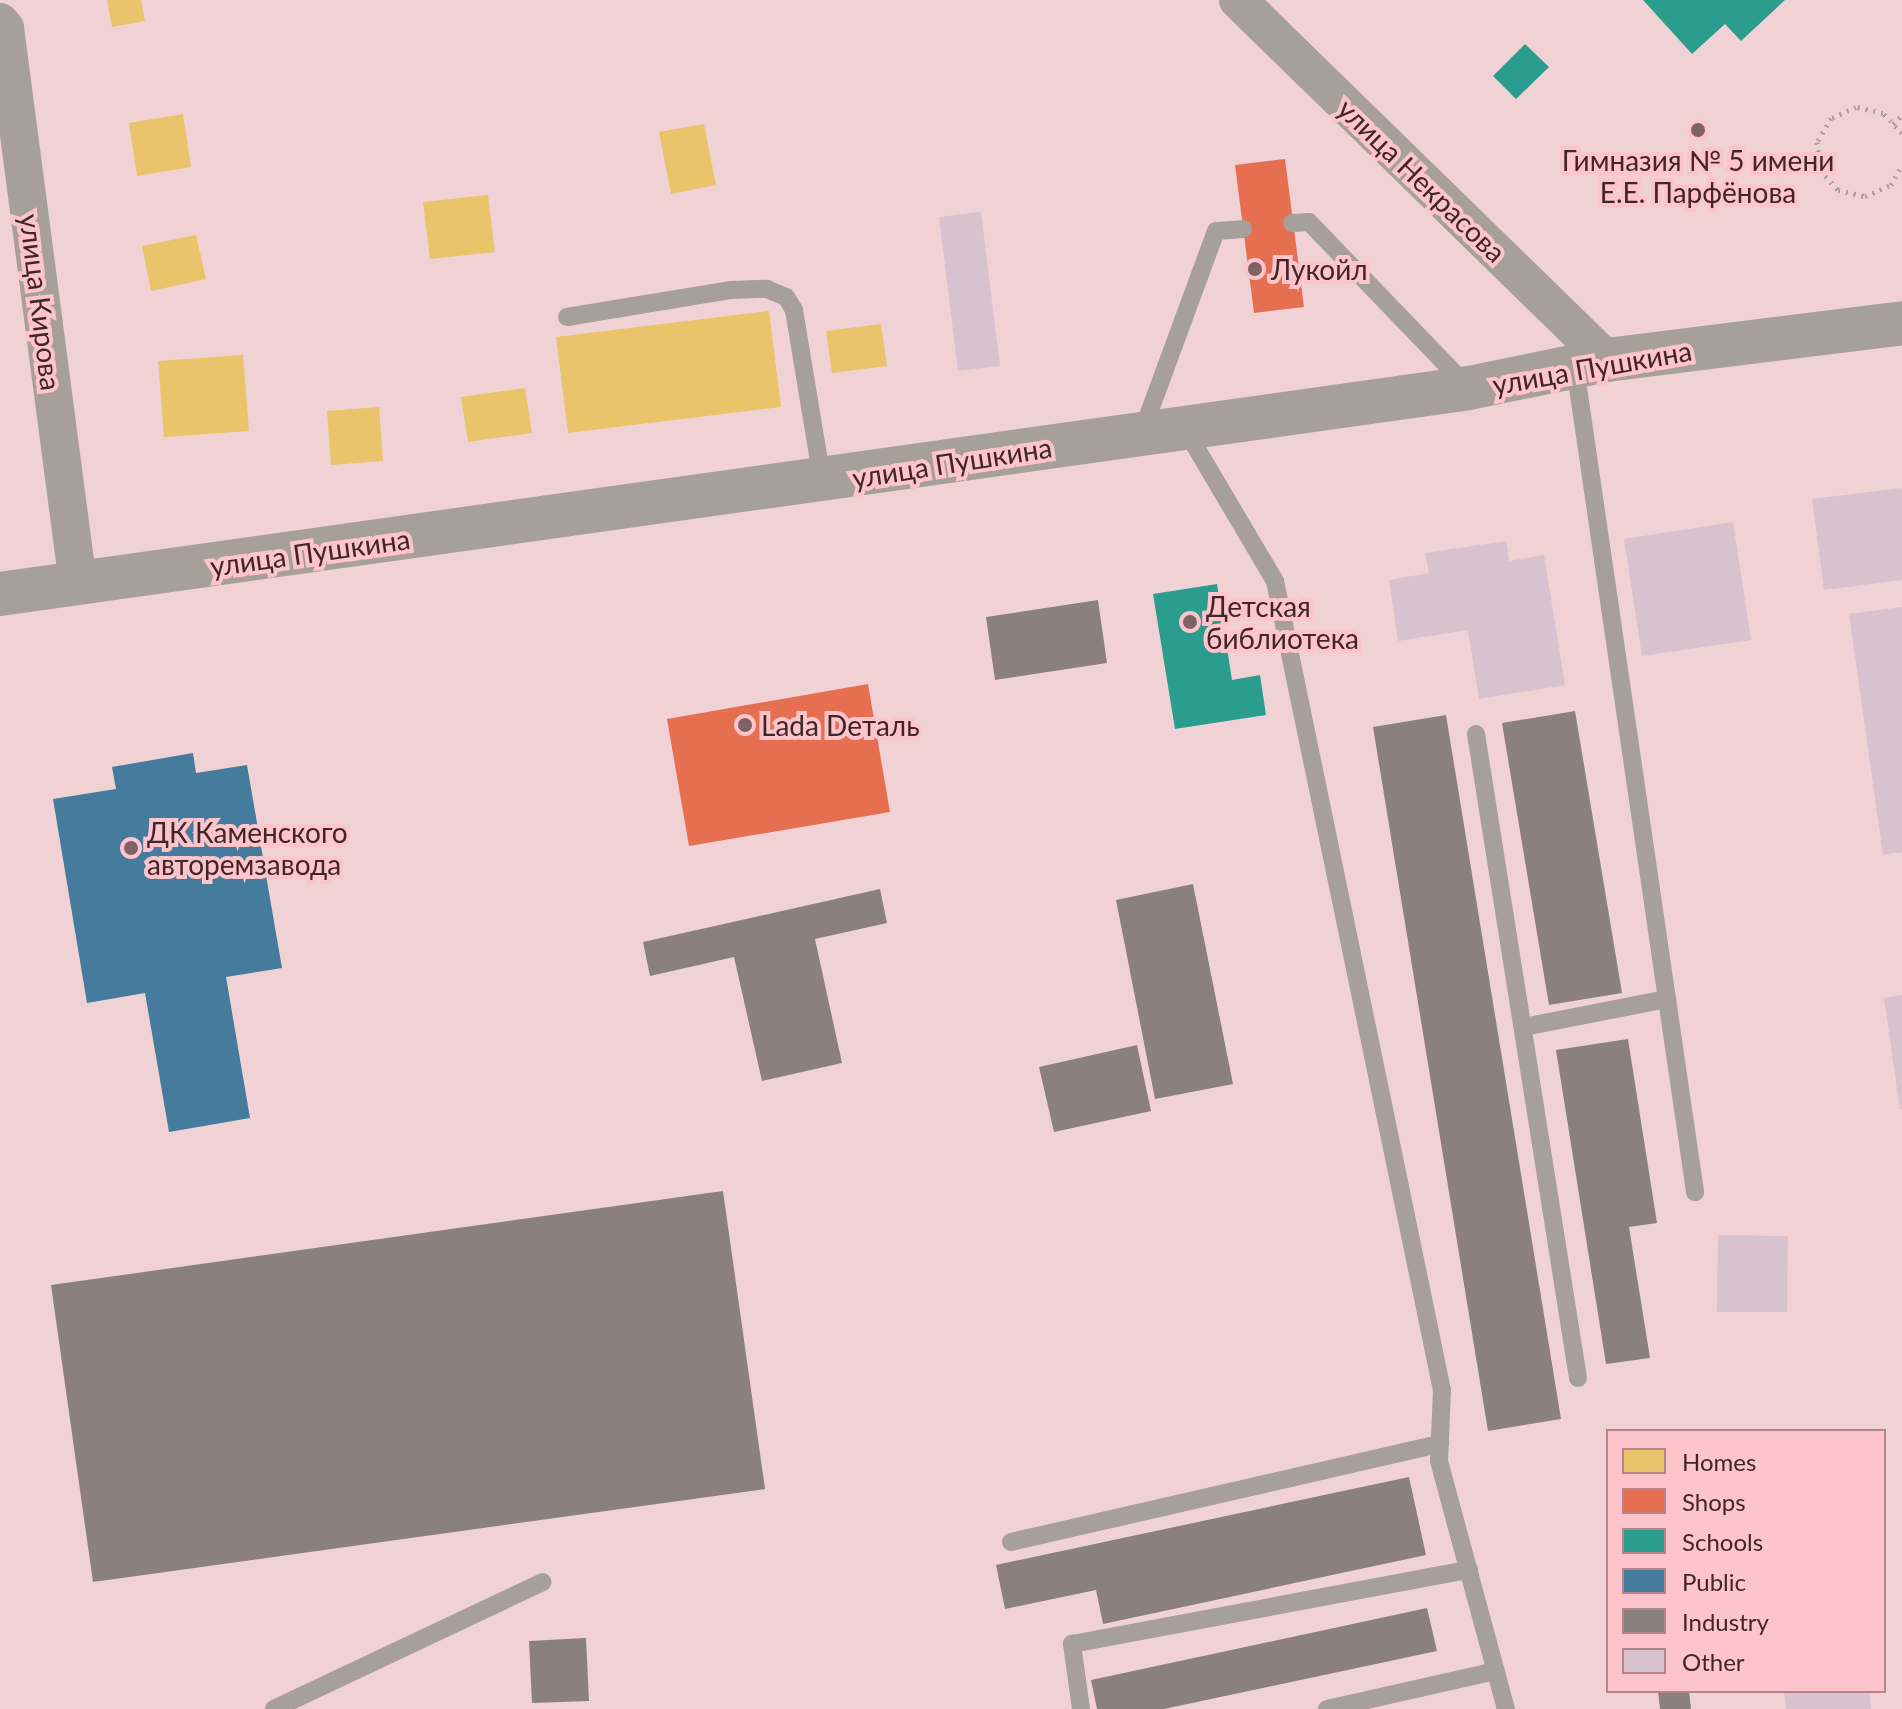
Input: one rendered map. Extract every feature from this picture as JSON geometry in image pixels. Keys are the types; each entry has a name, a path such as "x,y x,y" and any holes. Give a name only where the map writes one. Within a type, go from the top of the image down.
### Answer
{"street":[{"name":"улица Некрасова","path":"1238,0 1591,364"},
{"name":"улица Кирова","path":"10,17 78,584"},
{"name":"улица Пушкина","path":"0,594 823,481 1184,426 1469,388 1591,364 1902,323"}],"lane":[{"path":"1292,223 1309,222 1469,388"},
{"path":"1142,433 1216,231 1243,229"},
{"path":"567,317 730,290 767,289 786,297 794,310 823,481"},
{"path":"1591,364 1667,999 1695,1192"},
{"path":"1184,426 1275,581 1442,1390 1439,1461 1506,1709"},
{"path":"1476,734 1578,1378"},
{"path":"1524,1027 1667,999"},
{"path":"1011,1542 1440,1444"},
{"path":"1081,1709 1072,1644 1469,1570"},
{"path":"274,1709 543,1582"},
{"path":"1327,1709 1496,1671"}],"path":[{"path":"1902,133 1883,113 1856,107 1831,118 1817,142 1820,170 1838,190 1865,196 1891,185 1902,165"},
{"path":"1893,124 1902,115"}],"building: Homes":[{"path":"107,0 141,0 145,21 112,27"},
{"path":"183,114 191,167 137,176 129,123"},
{"path":"704,124 716,185 671,194 659,132"},
{"path":"488,195 495,252 430,259 423,202"},
{"path":"196,235 206,279 151,291 142,246"},
{"path":"769,311 781,407 568,433 556,337"},
{"path":"881,324 887,366 832,373 826,331"},
{"path":"243,355 249,431 164,437 158,361"},
{"path":"525,388 532,433 468,442 461,397"},
{"path":"379,407 383,461 331,465 327,411"}],"building: Shops":[{"path":"1285,159 1304,307 1254,313 1235,165"},
{"path":"868,684 890,812 689,846 667,719"}],"building: Schools":[{"path":"1643,0 1785,0 1741,41 1725,24 1692,54"},
{"path":"1525,44 1549,67 1516,99 1493,76"},
{"path":"1217,584 1232,680 1260,675 1266,715 1175,729 1153,594"}],"building: Public":[{"path":"193,753 196,773 247,765 282,968 226,977 250,1118 169,1132 145,993 87,1003 53,799 116,789 112,767"}],"building: Industry":[{"path":"1098,600 1107,663 995,680 986,617"},
{"path":"1575,711 1622,993 1549,1005 1502,723"},
{"path":"1446,715 1561,1419 1488,1431 1373,727"},
{"path":"1193,884 1233,1084 1155,1099 1116,900"},
{"path":"880,889 887,923 815,939 842,1063 762,1081 734,957 650,976 643,942"},
{"path":"1628,1039 1657,1223 1629,1227 1650,1358 1606,1364 1556,1050"},
{"path":"1137,1045 1151,1111 1054,1132 1039,1067"},
{"path":"723,1191 765,1489 93,1582 51,1285"},
{"path":"1409,1477 1426,1555 1103,1624 1096,1590 1005,1609 996,1565"},
{"path":"1427,1608 1437,1651 1164,1709 1097,1709 1091,1680"},
{"path":"586,1638 589,1701 532,1703 529,1641"},
{"path":"1658,1693 1689,1693 1691,1709 1660,1709"}],"building: Other":[{"path":"981,212 1000,366 958,371 939,217"},
{"path":"1902,488 1902,580 1824,590 1812,499"},
{"path":"1733,522 1751,640 1642,656 1624,539"},
{"path":"1506,541 1509,561 1544,555 1565,685 1479,699 1468,630 1398,641 1389,580 1429,573 1425,553"},
{"path":"1902,607 1902,852 1883,855 1849,614"},
{"path":"1902,995 1902,1109 1900,1109 1884,998"},
{"path":"1718,1235 1788,1236 1787,1312 1717,1312"},
{"path":"1784,1693 1869,1693 1871,1709 1786,1709"}],"place":[{"name":"Гимназия № 5 имени Е.Е. Парфёнова","path":"1698,130"},
{"name":"Лукойл","path":"1255,269"},
{"name":"Детская библиотека","path":"1190,622"},
{"name":"Lada Dеталь","path":"745,725"},
{"name":"ДК Каменского авторемзавода","path":"131,848"}]}
